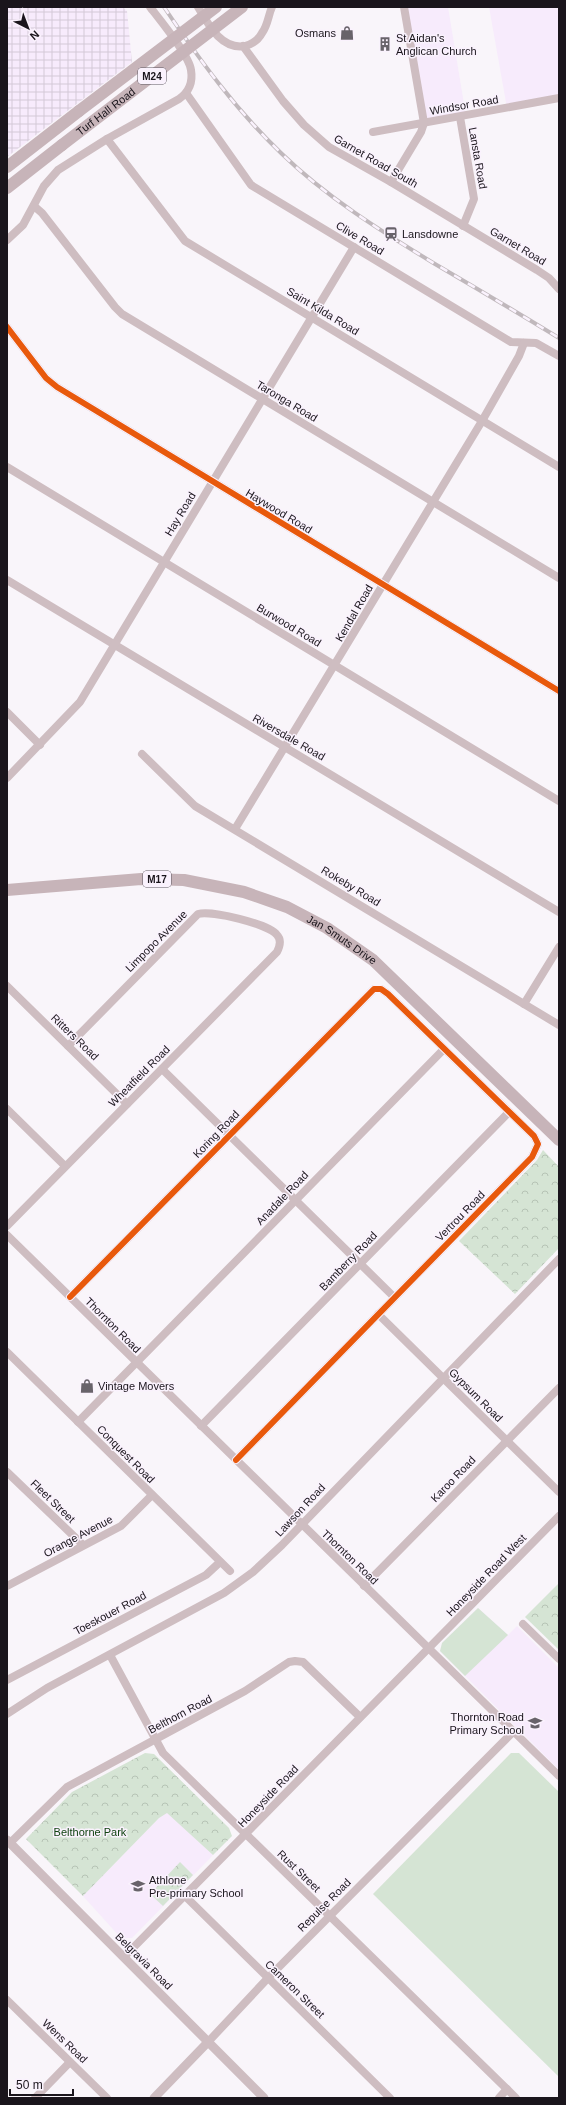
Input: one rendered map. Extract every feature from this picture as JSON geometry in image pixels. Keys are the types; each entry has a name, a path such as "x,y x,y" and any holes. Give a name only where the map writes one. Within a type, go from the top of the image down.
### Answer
{"main road":[{"name":"Turf Hall Road","path":"7,167 216,7"},
{"name":"Turf Hall Road","path":"7,188 242,7"},
{"name":"Jan Smuts Drive","path":"7,890 58,884 153,878 184,880 244,892 306,916 342,937 372,960 559,1140"},
{"name":"Jan Smuts Drive","path":"7,884 58,884"}],"street":[{"path":"150,7 190,66 192,79 186,92"},
{"path":"198,7 220,38 230,44 243,46 254,42 262,34 272,7"},
{"path":"391,182 421,132 424,123 404,7"},
{"name":"Garnet Road South","path":"243,46 283,101 304,125 336,152 391,182 463,226"},
{"name":"Turf Hall Road","path":"7,240 23,225 44,186 58,170 107,139 167,106 186,92"},
{"name":"Clive Road","path":"186,92 249,184 510,342 540,345 559,356"},
{"name":"Windsor Road","path":"373,132 559,98"},
{"name":"Lansta Road","path":"460,117 474,199 463,226"},
{"name":"Saint Kilda Road","path":"107,139 183,239 559,467"},
{"name":"Taronga Road","path":"34,206 44,216 119,312 559,578"},
{"name":"Garnet Road","path":"463,226 543,274 559,289"},
{"name":"Hay Road","path":"7,778 80,702 354,247"},
{"name":"Haywood Road","path":"7,327 52,384 559,691"},
{"name":"Kendal Road","path":"235,829 482,420 519,356 524,343"},
{"name":"Burwood Road","path":"7,467 559,801"},
{"name":"Riversdale Road","path":"7,580 559,912"},
{"path":"7,712 40,745"},
{"name":"Rokeby Road","path":"142,754 187,799 559,1025"},
{"name":"Limpopo Avenue","path":"68,1046 198,914 210,913 232,917 267,928 275,933 279,938"},
{"name":"Wheatfield Road","path":"7,1226 277,952 280,945 279,938"},
{"path":"524,1004 559,947"},
{"name":"Ritters Road","path":"7,986 127,1104"},
{"name":"Vertrou Road","path":"236,1460 536,1152 538,1144 537,1140 388,994 379,988"},
{"name":"Koring Road","path":"70,1297 370,992 379,988"},
{"name":"Anadale Road","path":"78,1422 444,1049"},
{"path":"162,1069 394,1297"},
{"path":"7,1109 65,1166"},
{"name":"Bamberry Road","path":"201,1426 509,1112"},
{"name":"Thornton Road","path":"7,1234 428,1650 559,1776"},
{"name":"Lawson Road","path":"7,1714 34,1695 209,1602 239,1584 282,1545 300,1524 559,1259"},
{"name":"Gypsum Road","path":"378,1314 559,1492"},
{"name":"Conquest Road","path":"7,1352 230,1572"},
{"name":"Karoo Road","path":"364,1586 559,1388"},
{"name":"Fleet Street","path":"7,1472 83,1545"},
{"name":"Orange Avenue","path":"7,1586 126,1522 152,1495"},
{"name":"Honeyside Road West","path":"428,1650 559,1516"},
{"name":"Toeskouer Road","path":"7,1680 206,1575 220,1562"},
{"path":"524,1624 559,1659"},
{"name":"Honeyside Road","path":"124,1957 428,1650"},
{"name":"Rust Street","path":"110,1655 155,1740 171,1761 516,2098"},
{"name":"Belthorn Road","path":"9,1842 67,1787 245,1691 289,1662 295,1660 302,1662 360,1717"},
{"name":"Repulse Road","path":"154,2098 268,1978 513,1732"},
{"name":"Belgravia Road","path":"9,1842 264,2098"},
{"name":"Cameron Street","path":"185,1896 390,2098"},
{"name":"Wens Road","path":"7,2000 107,2098"},
{"path":"35,2098 70,2062"},
{"path":"499,2098 507,2089"}],"shaded area":[{"path":"7,7 123,7 127,11 132,62 7,157"},
{"path":"404,7 448,7 466,116 424,123"},
{"path":"489,7 559,7 559,98 507,108"},
{"name":"Thornton Road Primary School","path":"478,1608 508,1635 517,1626 559,1668 559,1770 440,1651 442,1643"},
{"name":"Athlone Pre-primary School","path":"167,1812 213,1855 132,1938 121,1938 83,1896 159,1818"}],"green space":[{"path":"543,1150 559,1167 559,1248 515,1294 459,1241 537,1160"},
{"path":"559,1583 559,1650 525,1617"},
{"path":"478,1608 508,1635 465,1676 440,1651 442,1643"},
{"name":"Belthorne Park","path":"145,1753 154,1754 229,1828 232,1836 213,1855 167,1813 159,1818 83,1896 26,1839 72,1792"},
{"path":"511,1753 519,1753 559,1792 559,2077 373,1894"},
{"path":"180,1862 193,1875 163,1906 150,1894"}],"railway":[{"path":"164,7 218,83 248,119 298,169 335,199 394,239 559,338"}],"cycle path":[{"path":"7,327 46,378 57,387 559,691"},
{"path":"70,1297 374,989 381,989 388,994 534,1136 538,1144 532,1157 236,1460"}],"place":[{"name":"Osmans","path":"347,33"},
{"name":"St Aidan's Anglican Church","path":"385,44"},
{"name":"Lansdowne","path":"391,234"},
{"name":"Vintage Movers","path":"87,1386"},
{"name":"Thornton Road Primary School","path":"535,1723"},
{"name":"Athlone Pre-primary School","path":"138,1886"}]}
